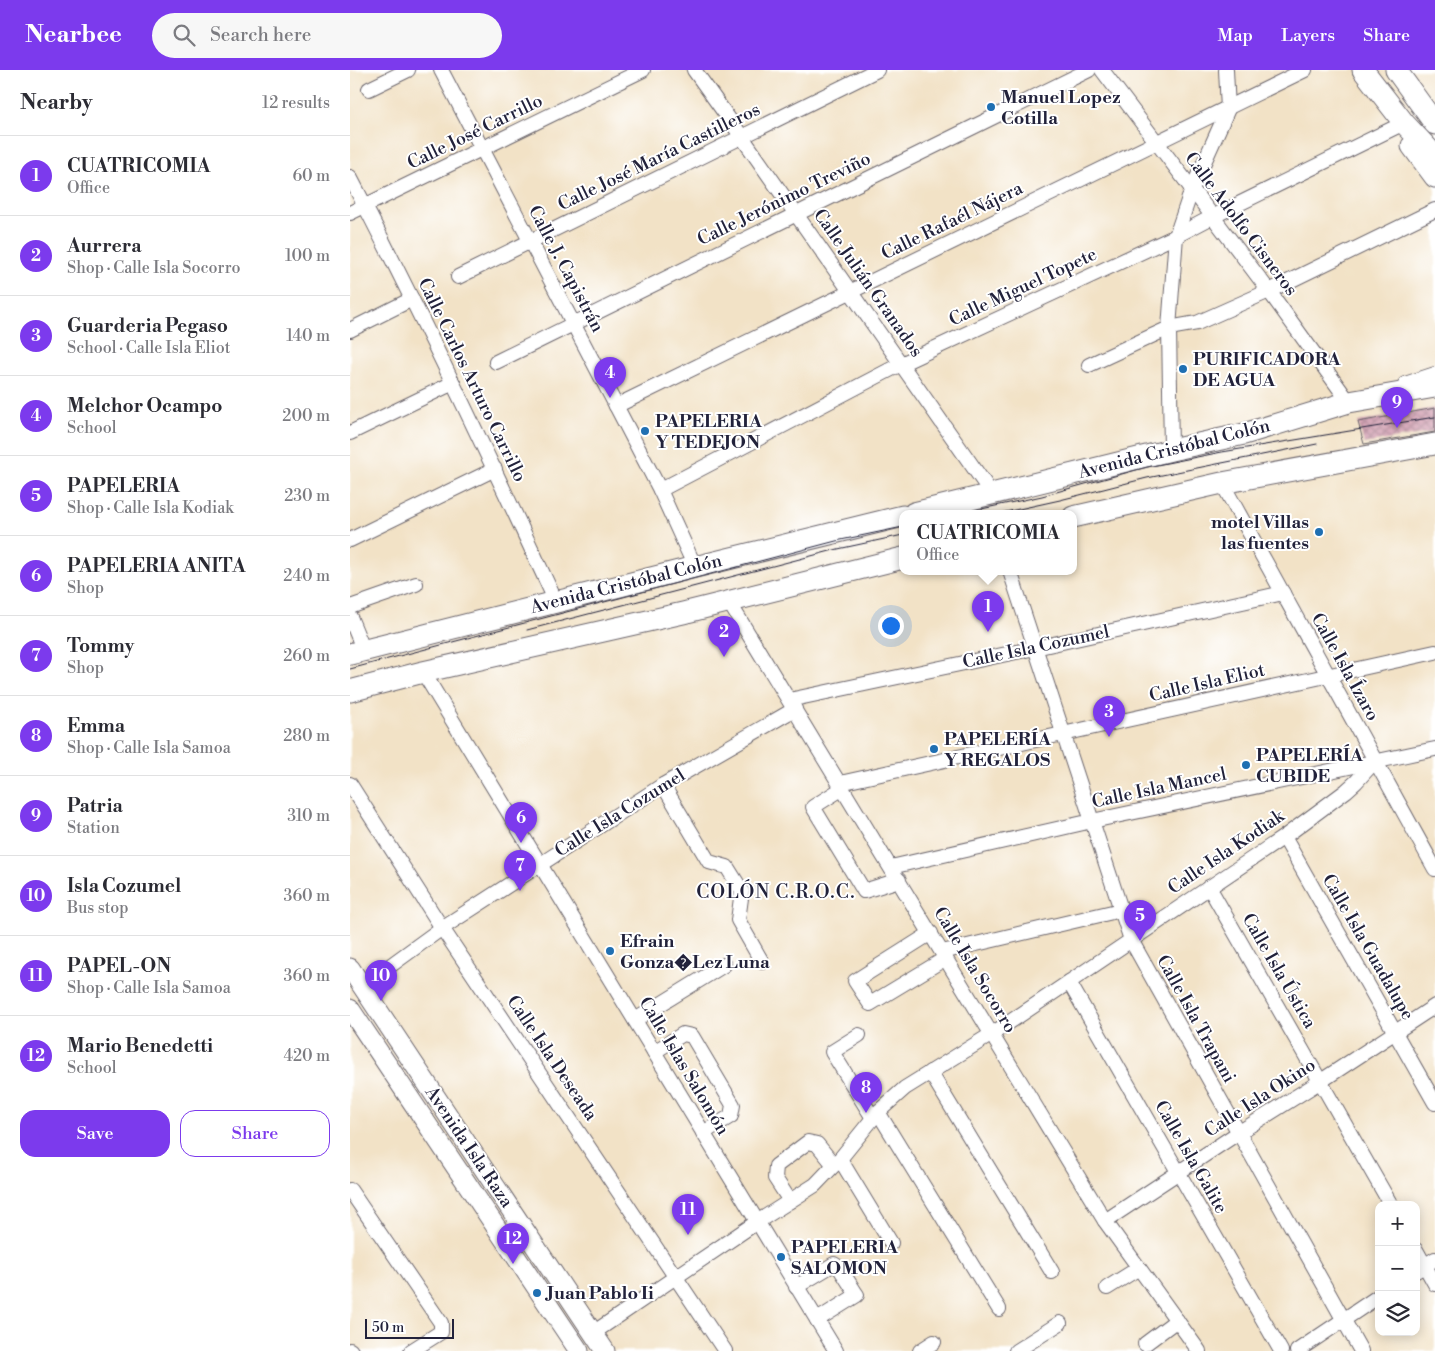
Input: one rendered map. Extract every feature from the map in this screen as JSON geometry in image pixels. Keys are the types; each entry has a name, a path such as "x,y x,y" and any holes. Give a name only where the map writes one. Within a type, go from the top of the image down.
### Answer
{"main road":[{"path":"1363,70 1404,123 1435,156"},
{"path":"1396,70 1435,107"},
{"path":"1408,80 1435,124"},
{"path":"1404,123 1406,138 1435,177"},
{"path":"1350,409 1435,387"},
{"path":"1350,409 1435,398"},
{"name":"Avenida Cristóbal Colón","path":"926,510 1171,450 1244,434 1302,426 1350,409"},
{"path":"1077,516 1222,483 1435,444"},
{"name":"Avenida Cristóbal Colón","path":"357,653 695,566 899,517"},
{"path":"350,691 423,672 664,618 899,559"}],"street":[{"path":"369,89 408,70"},
{"name":"Calle J. Capistrán","path":"441,70 660,490 695,566"},
{"name":"Calle José Carrillo","path":"350,213 643,70"},
{"name":"Calle Julián Granados","path":"694,70 992,494"},
{"name":"Calle José María Castilleros","path":"458,277 877,70"},
{"name":"Calle Jerónimo Treviño","path":"496,362 1088,70"},
{"name":"Calle Adolfo Cisneros","path":"1102,70 1269,292 1350,409"},
{"path":"1171,450 1169,328 1176,236 1192,189 1228,108 1226,70"},
{"name":"Calle Rafaél Nájera","path":"616,406 1305,70"},
{"name":"Calle Miguel Topete","path":"660,490 901,364 1176,236 1404,123"},
{"name":"Calle Carlos Arturo Carrillo","path":"350,177 453,382 556,602"},
{"path":"1089,365 1169,328 1197,323 1269,292 1435,210"},
{"path":"350,330 412,299"},
{"path":"1350,409 1435,374"},
{"path":"350,433 453,382"},
{"path":"350,540 495,470"},
{"name":"Calle Isla Ízaro","path":"1222,483 1435,869"},
{"name":"Calle Isla Trapani","path":"1011,575 1131,940 1360,1351"},
{"path":"350,607 416,584"},
{"name":"Calle Isla Cozumel","path":"350,1002 366,992 376,976 442,928 662,785 792,704 1283,593"},
{"name":"Calle Isla Socorro","path":"729,602 842,785 1105,1221 1199,1351"},
{"path":"350,617 357,653"},
{"name":"Calle Isla Eliot","path":"842,785 1435,652"},
{"name":"Calle Islas Salomón","path":"423,672 836,1351"},
{"name":"Calle Isla Mancel","path":"891,867 1092,821 1435,748"},
{"name":"Calle Isla Kodiak","path":"592,1333 815,1185 876,1115 905,1088 992,1034 1284,836 1346,791 1375,761"},
{"name":"Calle Isla Deseada","path":"350,784 442,928 726,1351"},
{"path":"662,785 709,862 727,867 742,891 738,920 762,962"},
{"path":"842,785 813,807 864,891 899,880"},
{"name":"Calle Isla Guadalupe","path":"1284,836 1435,1103"},
{"name":"Calle Isla Ústica","path":"1209,887 1389,1201"},
{"path":"931,933 855,981 870,1004 944,955 1121,910"},
{"path":"635,1020 724,965"},
{"path":"351,973 376,976"},
{"name":"Avenida Isla Raza","path":"351,973 366,992 605,1351"},
{"name":"Calle Isla Galite","path":"1069,982 1281,1351"},
{"name":"Calle Isla Okino","path":"1105,1221 1435,1006"},
{"name":"Avenida Isla Raza","path":"350,1009 579,1351"},
{"path":"654,1052 683,1034 692,1036 733,1105 731,1116 703,1133"},
{"path":"860,1035 832,1052 876,1115 998,1309"},
{"path":"930,1072 1052,1272"},
{"path":"790,1201 775,1178 776,1166 808,1142 817,1144 837,1162 892,1243"},
{"path":"350,1190 441,1324 441,1332 411,1351"},
{"path":"796,1287 834,1264 839,1267 857,1295 817,1320"},
{"path":"1425,1265 1435,1284"},
{"path":"1107,1288 1139,1268"},
{"path":"1297,1351 1375,1299"},
{"path":"1145,1344 1177,1320"},
{"path":"1021,1350 1060,1324"},
{"path":"920,1351 934,1342"}],"building":[{"path":"1435,408 1435,432 1364,444 1358,422"}],"tram line":[{"path":"977,510 1042,496 1147,467 1222,452 1435,417"},
{"path":"1015,510 1147,478 1317,444"},
{"path":"350,669 836,541 899,528"},
{"path":"527,630 838,549 899,536"}],"place":[{"name":"Manuel Lopez Cotilla","path":"991,107"},
{"name":"PURIFICADORA DE AGUA","path":"1183,369"},
{"name":"Melchor Ocampo","path":"610,398"},
{"name":"Patria","path":"1397,428"},
{"name":"PAPELERIA Y TEDEJON","path":"645,431"},
{"name":"motel Villas las fuentes","path":"1319,532"},
{"name":"CUATRICOMIA","path":"988,632"},
{"name":"Aurrera","path":"724,657"},
{"name":"Guarderia Pegaso","path":"1109,737"},
{"name":"PAPELERÍA Y REGALOS","path":"934,749"},
{"name":"PAPELERÍA CUBIDE","path":"1246,765"},
{"name":"PAPELERIA ANITA","path":"521,843"},
{"name":"Tommy","path":"520,891"},
{"name":"PAPELERIA","path":"1140,941"},
{"name":"Efrain Gonza�Lez Luna","path":"610,951"},
{"name":"Isla Cozumel","path":"381,1001"},
{"name":"Emma","path":"866,1113"},
{"name":"PAPEL-ON","path":"688,1235"},
{"name":"PAPELERIA SALOMON","path":"781,1257"},
{"name":"Mario Benedetti","path":"513,1264"},
{"name":"Juan Pablo Ii","path":"537,1293"}],"district":[{"name":"COLÓN C.R.O.C.","path":"776,892"}]}
